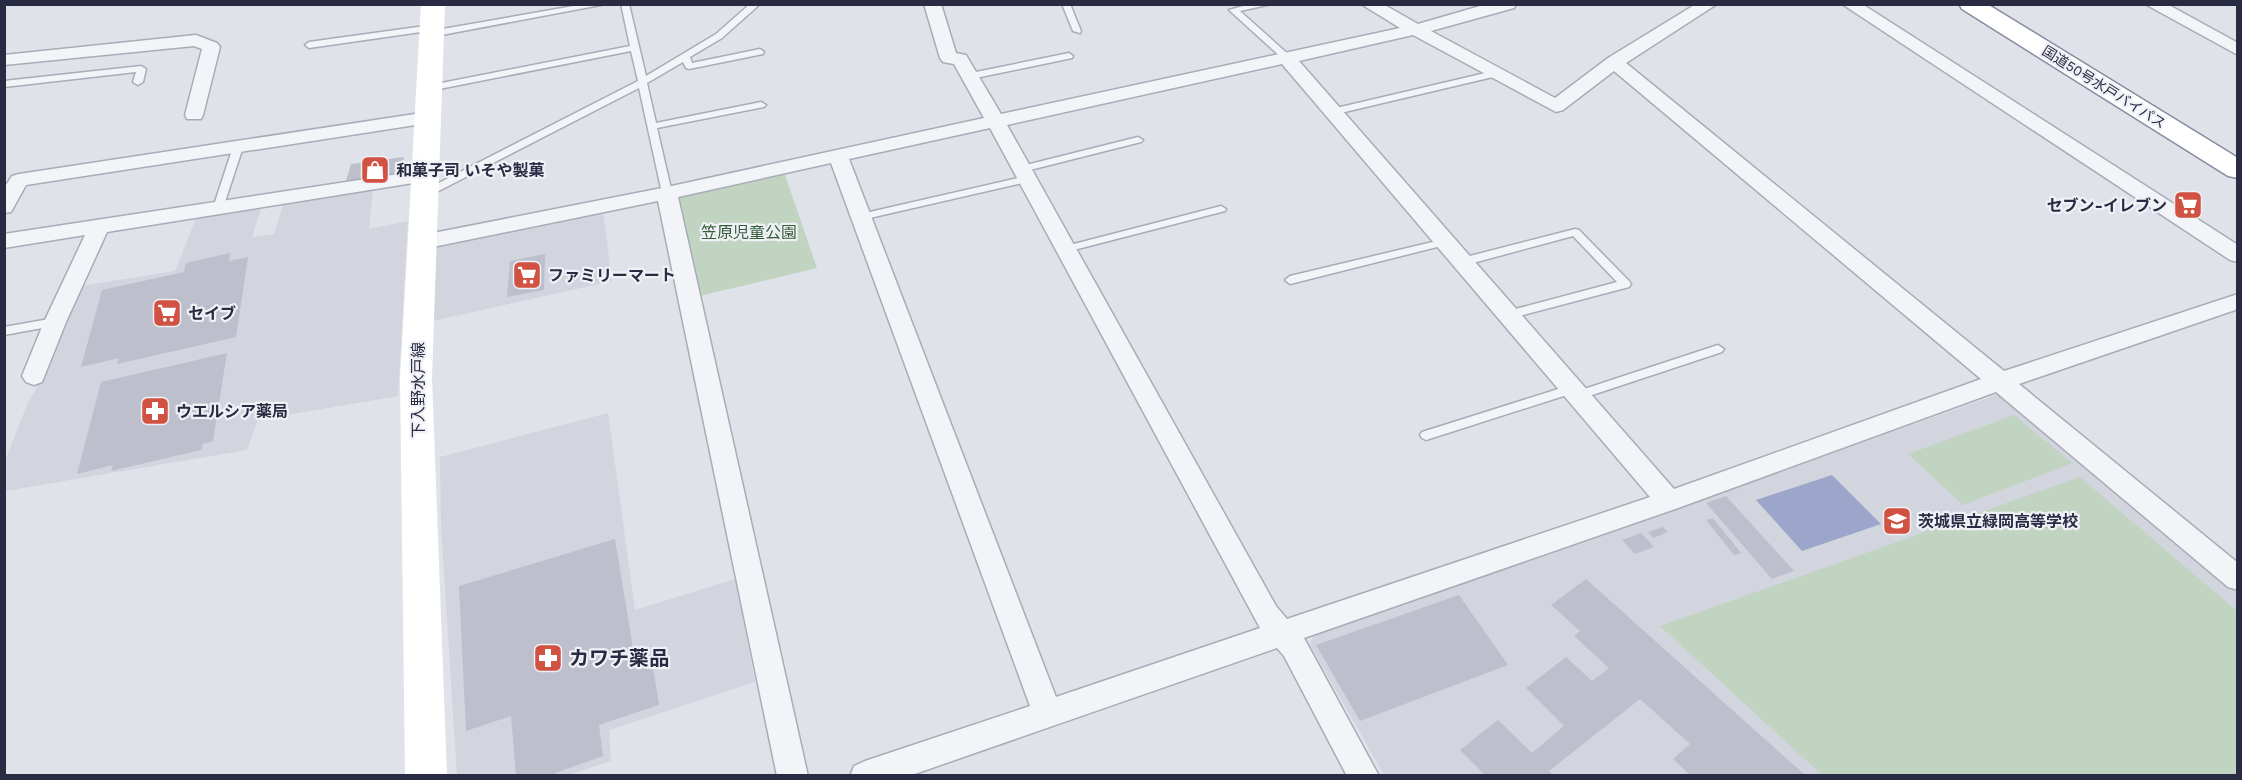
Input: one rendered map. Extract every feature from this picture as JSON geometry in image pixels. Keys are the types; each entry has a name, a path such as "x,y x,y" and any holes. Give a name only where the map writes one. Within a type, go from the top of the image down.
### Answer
{"main road":[{"name":"国道50号水戸バイパス","path":"1970,4 2238,170"},
{"name":"国道50号水戸バイパス","path":"1999,4 2238,149"},
{"name":"下入野水戸線","path":"426,776 416,378 432,22"}],"street":[{"path":"932,4 937,13 941,45 949,58 960,59 970,76 1266,615 1294,647 1364,776"},
{"path":"1369,4 1556,106 1614,62 1699,13 1709,4"},
{"path":"423,242 667,193 1414,30 1508,4"},
{"path":"1850,4 2238,255"},
{"path":"2152,4 2238,50"},
{"path":"4,60 196,40 211,47 194,115"},
{"path":"1286,57 1669,501"},
{"path":"1614,62 2238,579"},
{"path":"4,207 19,180 238,147 428,103"},
{"path":"838,155 1047,712"},
{"path":"4,241 218,208 425,185"},
{"path":"667,193 794,776"},
{"path":"34,376 55,322 99,226"},
{"path":"865,776 1280,632 1669,501 2000,382 2238,301"}],"lane":[{"path":"309,45 432,22 602,4"},
{"path":"625,4 667,193"},
{"path":"425,185 643,82 719,36 756,4"},
{"path":"1066,4 1077,31"},
{"path":"1268,4 1233,10 1286,57"},
{"path":"428,103 633,48"},
{"path":"686,57 689,66 760,52"},
{"path":"970,76 1069,56"},
{"path":"4,84 141,69 138,82"},
{"path":"1332,112 1494,74"},
{"path":"653,126 761,105"},
{"path":"861,217 1024,174 1138,140"},
{"path":"218,208 238,147"},
{"path":"1066,249 1221,209"},
{"path":"1462,262 1575,232 1625,284 1508,315"},
{"path":"1290,280 1445,242"},
{"path":"4,331 55,322"},
{"path":"1426,435 1718,349"}],"shaded area":[{"path":"373,189 369,229 408,221 398,396 258,420 247,450 5,491 5,461 29,400 47,372 51,354 81,286 175,271 197,216 262,206 252,237 274,234 284,202"},
{"path":"603,211 612,281 429,322 431,247"},
{"name":"茨城県立緑岡高等学校","path":"2002,393 2237,589 2237,775 1384,775 1310,645 1313,636"},
{"path":"608,413 635,610 735,579 755,682 609,730 611,761 568,775 457,775 441,527 440,457"}],"green space":[{"name":"笠原児童公園","path":"784,172 817,268 700,296 676,196"},
{"path":"2014,415 2072,463 1963,505 1908,454"},
{"path":"2080,477 2237,611 2237,775 1822,775 1660,626"}],"water":[{"path":"1832,475 1881,524 1802,551 1756,500"}],"building":[{"name":"和菓子司 いそや製菓","path":"404,157 399,177 345,184 351,164"},
{"name":"セイブ","path":"230,253 229,261 248,257 236,337 117,364 119,358 81,367 102,290 184,272 186,263"},
{"name":"ファミリーマート","path":"545,254 544,290 507,297 510,261"},
{"name":"ウエルシア薬局","path":"227,353 213,441 203,444 201,450 111,471 113,465 77,474 101,382"},
{"path":"1726,496 1794,571 1772,579 1706,503"},
{"path":"1713,518 1741,553 1734,555 1706,520"},
{"path":"1663,527 1668,532 1653,538 1648,532"},
{"path":"1641,533 1654,547 1635,554 1622,540"},
{"name":"カワチ薬品","path":"615,539 635,661 651,655 659,705 599,725 603,756 547,776 516,776 511,716 466,731 459,586"},
{"path":"1586,579 1806,776 1691,776 1673,759 1690,744 1640,699 1549,771 1553,776 1486,776 1460,750 1498,720 1532,753 1564,726 1526,688 1566,657 1592,681 1609,668 1574,636 1580,631 1551,605"},
{"path":"1459,595 1508,665 1360,721 1316,645"}],"place":[{"name":"和菓子司 いそや製菓","path":"375,170"},
{"name":"セブン-イレブン","path":"2188,205"},
{"name":"ファミリーマート","path":"527,275"},
{"name":"セイブ","path":"167,313"},
{"name":"ウエルシア薬局","path":"155,411"},
{"name":"茨城県立緑岡高等学校","path":"1897,521"},
{"name":"カワチ薬品","path":"548,658"}]}
